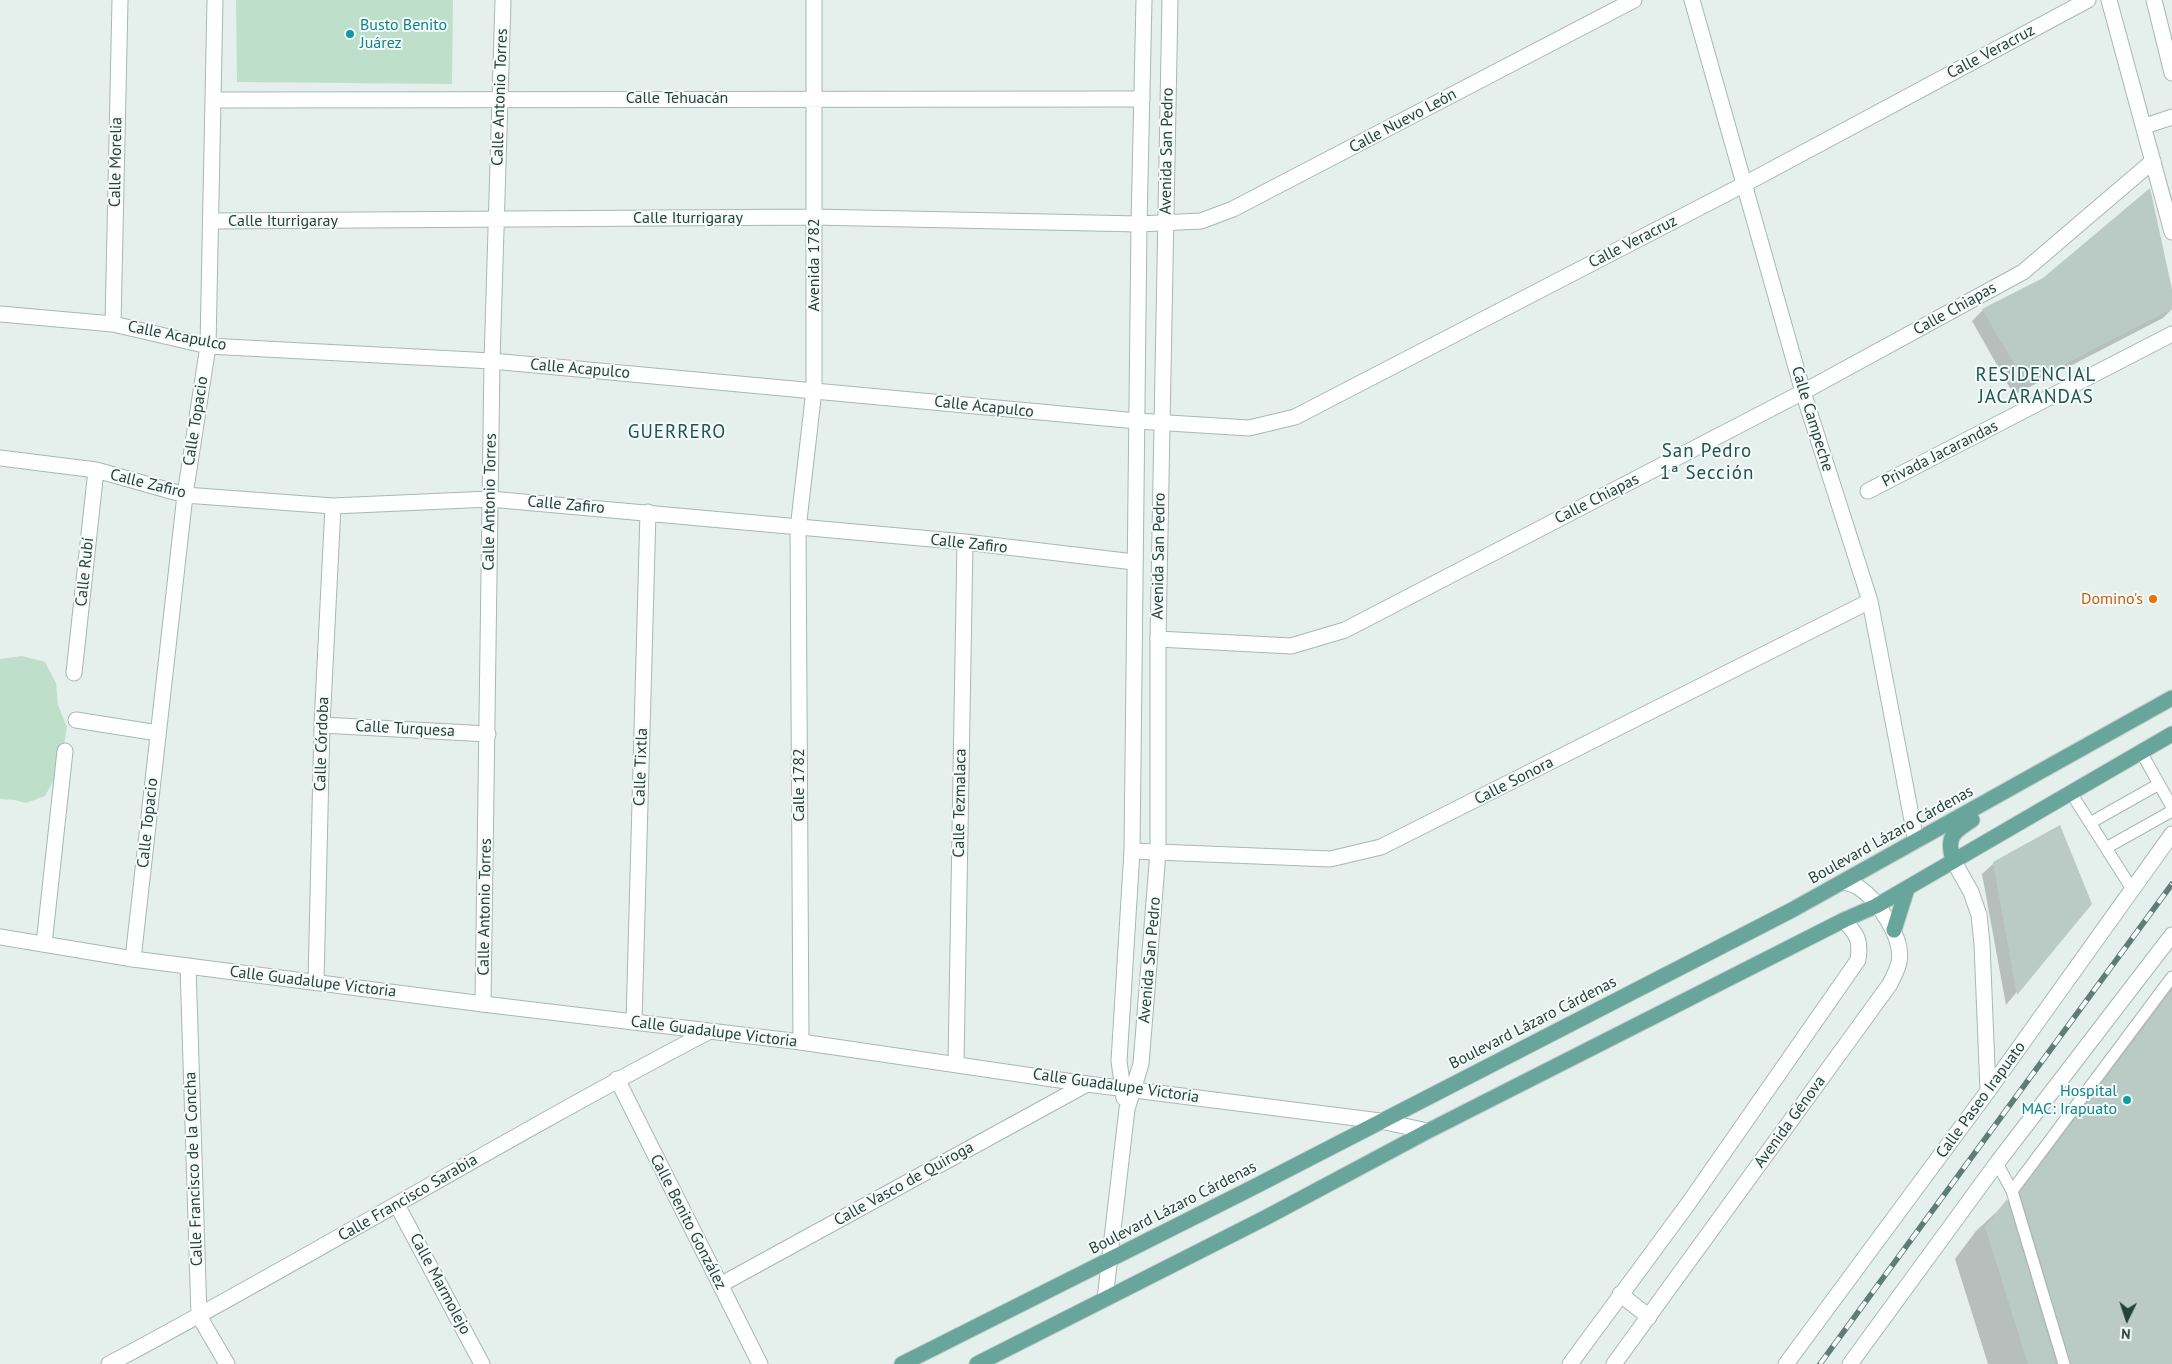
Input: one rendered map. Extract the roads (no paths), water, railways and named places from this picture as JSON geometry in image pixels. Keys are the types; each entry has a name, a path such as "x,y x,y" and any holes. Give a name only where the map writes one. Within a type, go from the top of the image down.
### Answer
{"main road":[{"name":"Boulevard Lázaro Cárdenas","path":"902,1364 1792,910 2172,698"},
{"path":"977,1364 1265,1218 1428,1131 1844,920 1876,906 2172,734"},
{"path":"1953,860 1949,847 1951,837 1957,829 1985,811 2005,792"},
{"path":"1894,930 1907,888"}],"street":[{"name":"Calle Morelia","path":"113,324 120,0"},
{"name":"Calle Topacio","path":"133,959 185,495 208,346 215,0"},
{"name":"Calle Antonio Torres","path":"483,1004 492,361 503,0"},
{"name":"Avenida 1782","path":"798,528 814,390 814,0"},
{"name":"Avenida San Pedro","path":"1105,1299 1108,1260 1127,1109 1127,1088 1119,1062 1132,850 1134,562 1144,0"},
{"name":"Avenida San Pedro","path":"1127,1088 1141,1064 1158,852 1158,639 1170,0"},
{"name":"Calle Nuevo León","path":"1165,223 1201,221 1233,209 1634,0"},
{"name":"Calle Campeche","path":"1692,0 1803,392 1870,601 1916,841"},
{"name":"Calle Veracruz","path":"1162,422 1249,428 1295,416 1743,185 2088,0"},
{"path":"2109,0 2145,126 2172,232"},
{"path":"2154,0 2172,73"},
{"name":"Calle Tehuacán","path":"213,100 1142,98"},
{"path":"2145,126 2172,117"},
{"name":"Calle Chiapas","path":"1158,639 1291,646 1345,630 1803,392 2024,272 2153,161"},
{"name":"Calle Iturrigaray","path":"211,221 814,217 1165,223"},
{"name":"Calle Acapulco","path":"0,314 113,324 208,346 492,361 1162,422"},
{"name":"Privada Jacarandas","path":"1868,491 2172,334"},
{"name":"Calle Zafiro","path":"0,458 96,470 185,495 334,506 490,499 965,542 1134,562"},
{"name":"Calle Rubí","path":"74,674 96,470"},
{"name":"Calle Córdoba","path":"316,982 322,724 334,506"},
{"name":"Calle Tixtla","path":"634,1022 648,512"},
{"name":"Calle 1782","path":"798,528 801,1042"},
{"name":"Calle Tezmalaca","path":"956,1063 965,542"},
{"name":"Calle Sonora","path":"1132,850 1330,859 1382,847 1870,601"},
{"path":"76,720 158,733"},
{"name":"Calle Turquesa","path":"322,724 488,734"},
{"path":"44,944 65,751"},
{"name":"Calle Paseo Irapuato","path":"1786,1364 1988,1091 2172,834"},
{"path":"1953,860 1971,892 1979,915 1982,944 1988,1091"},
{"name":"Avenida Génova","path":"1614,1364 1890,984 1899,962 1899,948 1894,930 1867,894 1856,886 1843,882"},
{"path":"1570,1364 1688,1204 1858,960 1860,945 1856,934 1844,920"},
{"name":"Calle Guadalupe Victoria","path":"0,937 133,959 708,1032 801,1042 956,1063 1087,1084 1380,1121 1428,1131"},
{"path":"1850,1364 1998,1163 2170,944"},
{"name":"Calle Francisco de la Concha","path":"188,966 199,1316 227,1364"},
{"name":"Calle Francisco Sarabia","path":"108,1364 199,1316 617,1079 708,1032"},
{"name":"Calle Benito González","path":"617,1079 760,1364"},
{"name":"Calle Vasco de Quiroga","path":"720,1285 1087,1084"},
{"name":"Calle Marmolejo","path":"397,1205 482,1364"},
{"path":"1620,1294 1649,1317"}],"lane":[{"path":"2141,752 2172,807"},
{"path":"2090,823 2159,784"},
{"path":"2071,793 2132,890"},
{"path":"2106,848 2172,811"},
{"path":"2012,1191 2172,976"},
{"path":"1998,1163 2012,1191 2064,1364"}],"railway":[{"path":"1820,1364 2172,884"}],"place":[{"name":"Busto Benito Juárez","path":"350,34"},
{"name":"Domino's","path":"2153,599"},
{"name":"Hospital MAC: Irapuato","path":"2127,1100"}],"district":[{"name":"RESIDENCIAL JACARANDAS","path":"2036,387"},
{"name":"GUERRERO","path":"677,433"},
{"name":"San Pedro 1ª Sección","path":"1707,463"}]}
